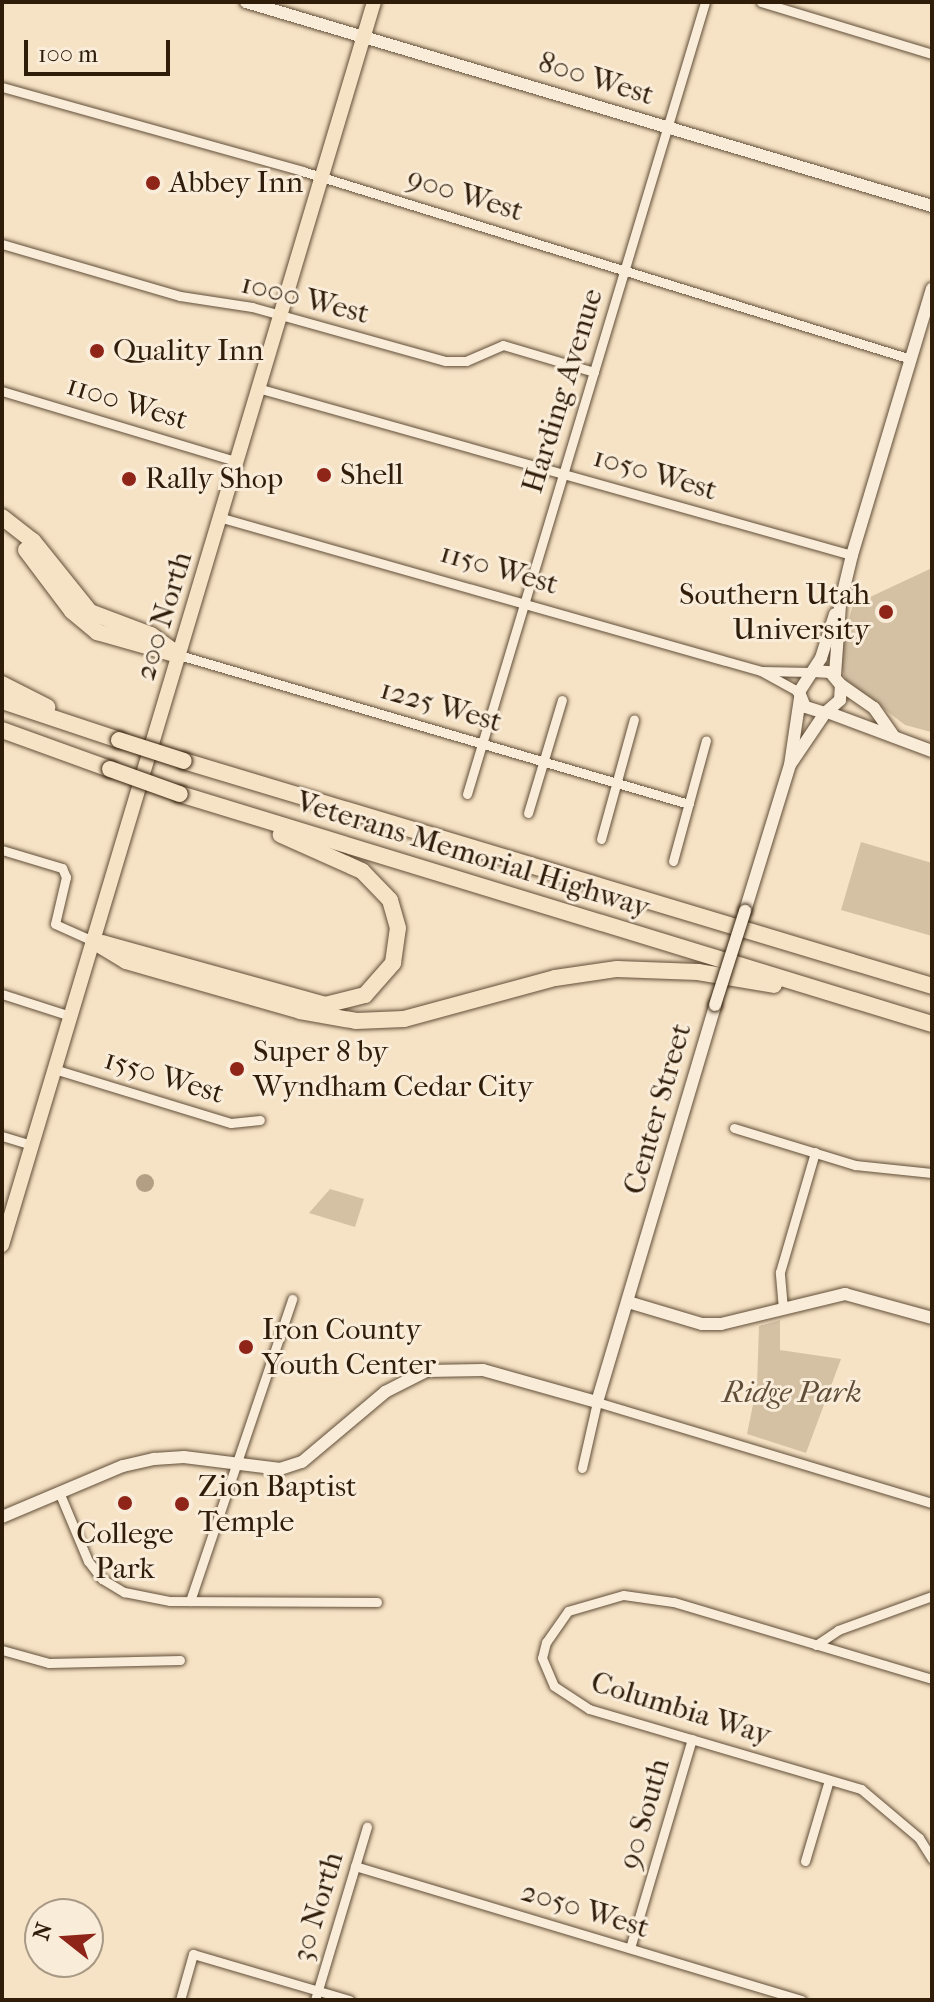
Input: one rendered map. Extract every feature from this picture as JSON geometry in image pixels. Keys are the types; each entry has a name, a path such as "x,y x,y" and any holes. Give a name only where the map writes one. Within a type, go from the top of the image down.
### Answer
{"highway":[{"path":"2,517 33,541 90,612 151,635 179,655"},
{"path":"2,529 97,632 152,651 179,655"},
{"path":"2,684 91,730"},
{"name":"Veterans Memorial Highway","path":"2,701 184,761 932,986"},
{"name":"Veterans Memorial Highway","path":"2,730 210,804 932,1024"},
{"path":"93,941 325,1005 365,995 384,978 393,963 398,928 390,900 376,882 210,804"},
{"path":"93,941 126,961 300,1011 356,1021 404,1019 555,978 617,969 698,972 826,993"}],"main road":[{"name":"800 West","path":"246,2 932,206"},
{"name":"200 North","path":"2,1245 283,316 374,2"},
{"path":"932,289 852,555 840,605 799,695 809,710 826,712 932,751"},
{"path":"826,712 840,700 840,605"},
{"path":"812,671 838,680 874,708 894,737"},
{"name":"Center Street","path":"597,1402 790,765 799,695"},
{"name":"Center Street","path":"790,765 826,712"},
{"path":"628,1302 702,1324 845,1294 932,1318"},
{"path":"2,1517 59,1492 154,1459 184,1457 280,1469 302,1462 385,1392 426,1371 483,1370 597,1402"}],"street":[{"name":"Harding Avenue","path":"467,794 705,2"},
{"path":"761,2 932,54"},
{"name":"900 West","path":"2,87 323,177 911,359"},
{"name":"1000 West","path":"2,244 180,296 283,316 446,361 466,361 503,345 594,372"},
{"name":"1050 West","path":"261,389 852,555"},
{"name":"1100 West","path":"2,391 238,462"},
{"name":"1150 West","path":"222,518 761,671 812,671"},
{"name":"1225 West","path":"179,655 689,804"},
{"name":"1150 West","path":"761,671 799,695"},
{"path":"528,813 562,700"},
{"path":"601,839 634,719"},
{"path":"673,861 706,740"},
{"path":"2,850 62,868 66,877 55,924 93,941"},
{"path":"2,994 70,1016"},
{"name":"1550 West","path":"54,1069 231,1123 260,1120"},
{"path":"734,1128 855,1165 932,1173"},
{"path":"2,1136 32,1145"},
{"path":"783,1309 780,1272 815,1152"},
{"path":"190,1601 292,1299"},
{"path":"597,1402 932,1503"},
{"name":"Center Street","path":"582,1468 597,1402"},
{"path":"59,1492 81,1548 102,1579 144,1598 377,1602"},
{"path":"816,1645 838,1630 932,1596"},
{"name":"Columbia Way","path":"816,1645 647,1597 603,1597 568,1611 546,1642 545,1674 562,1693 589,1709 829,1780 878,1799 919,1838 932,1859"},
{"path":"816,1645 932,1679"},
{"path":"2,1650 49,1663 180,1660"},
{"name":"90 South","path":"630,1948 692,1739"},
{"path":"805,1861 829,1780"},
{"name":"30 North","path":"316,1995 367,1827"},
{"name":"2050 West","path":"355,1866 801,2000"},
{"path":"180,2000 193,1954 316,1995 349,2000"}],"green space":[{"path":"932,568 931,732 905,725 846,680 838,658 853,605"},
{"path":"861,842 932,863 932,936 841,910"},
{"path":"330,1189 364,1199 355,1227 309,1213"},
{"name":"Ridge Park","path":"780,1320 780,1350 841,1359 806,1453 747,1434 757,1385 759,1326"}],"shaded area":[{"path":"145,1174 154,1183 145,1192 136,1183"}],"place":[{"name":"Abbey Inn","path":"153,183"},
{"name":"Quality Inn","path":"97,351"},
{"name":"Shell","path":"324,475"},
{"name":"Rally Shop","path":"129,479"},
{"name":"Southern Utah University","path":"886,612"},
{"name":"Super 8 by Wyndham Cedar City","path":"237,1069"},
{"name":"Iron County Youth Center","path":"246,1347"},
{"name":"College Park","path":"125,1503"},
{"name":"Zion Baptist Temple","path":"182,1504"}]}
